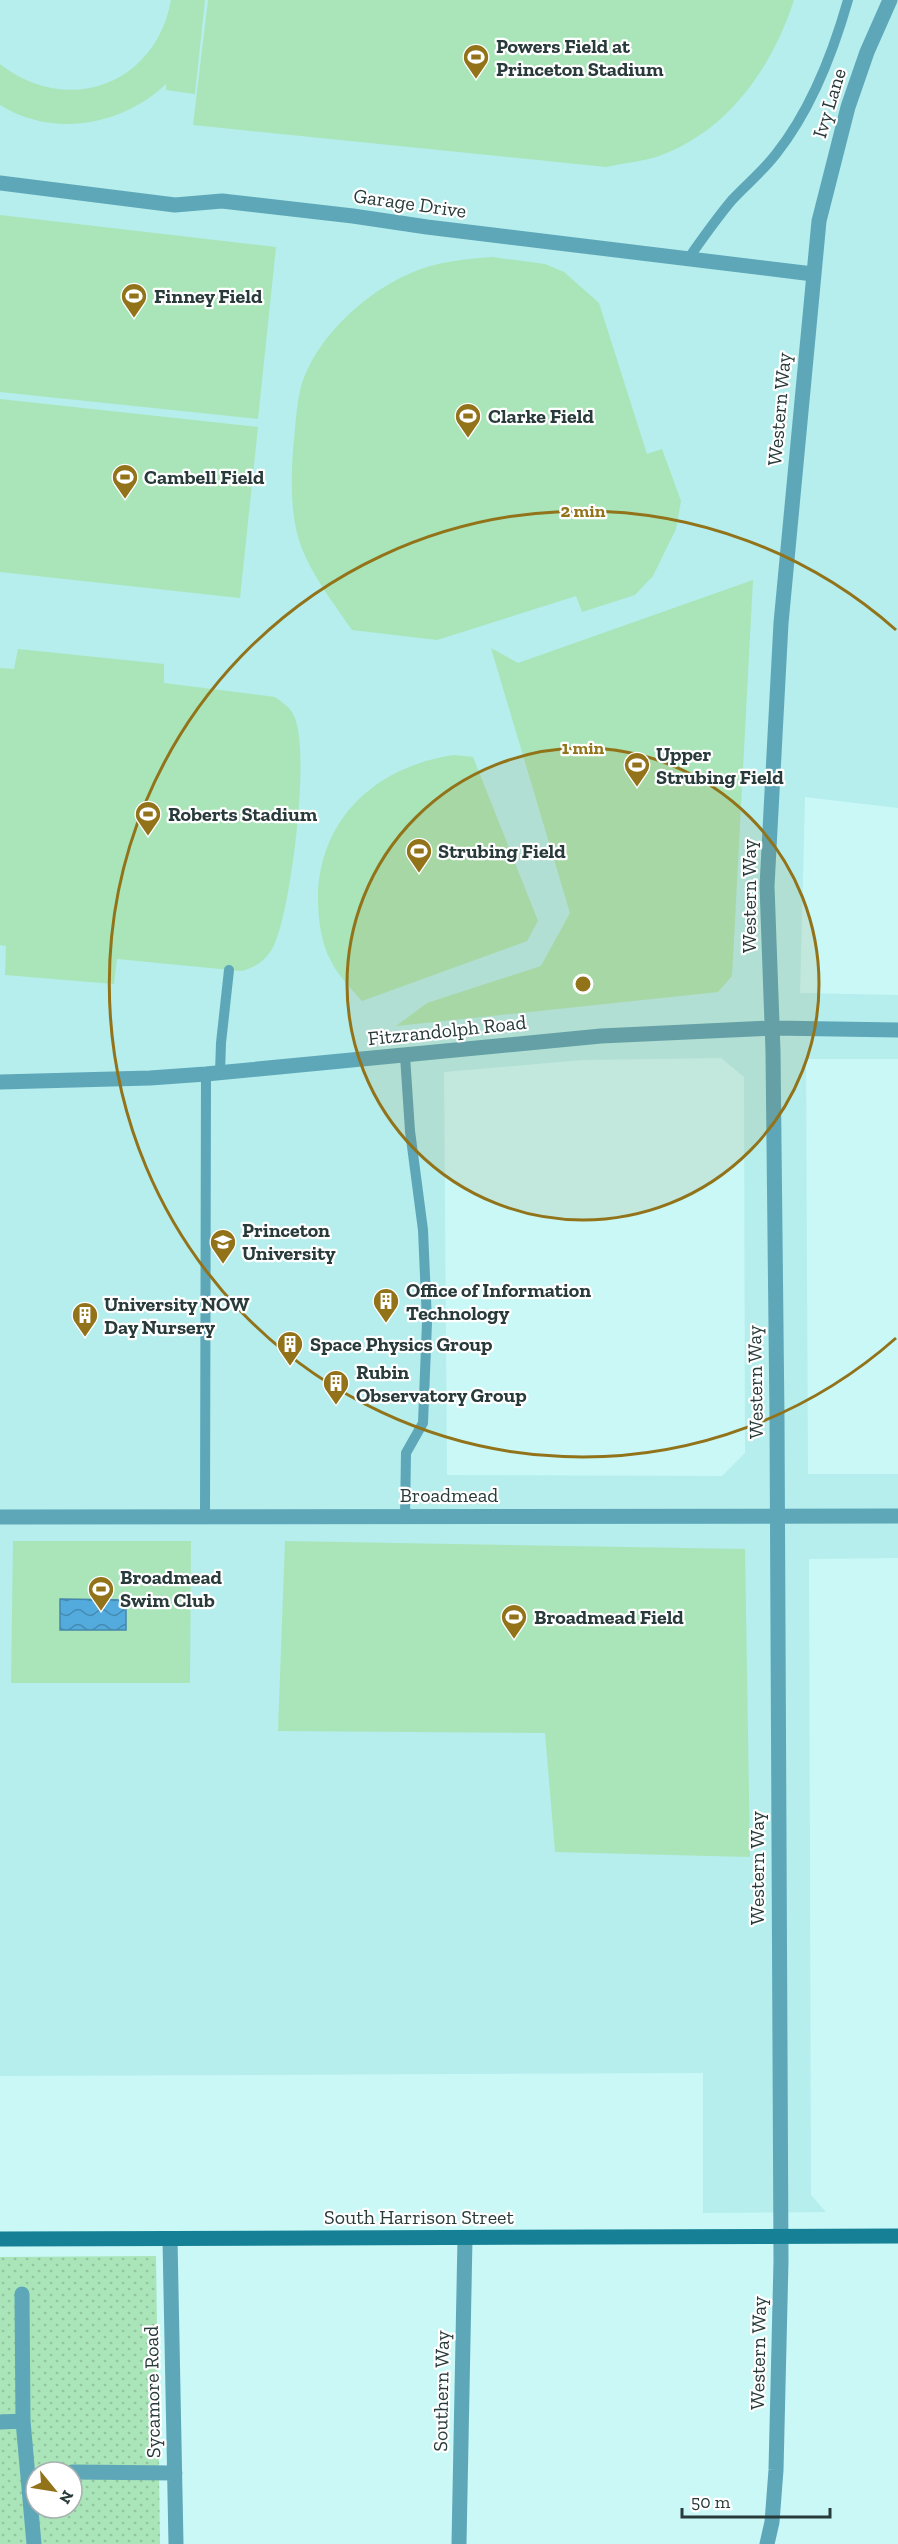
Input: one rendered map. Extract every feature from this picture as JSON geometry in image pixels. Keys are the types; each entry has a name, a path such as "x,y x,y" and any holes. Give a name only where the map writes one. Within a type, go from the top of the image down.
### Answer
{"street":[{"name":"Ivy Lane","path":"819,221 848,107 867,52 890,0"},
{"name":"Garage Drive","path":"0,183 175,205 222,201 813,274"},
{"name":"Western Way","path":"767,2544 772,2522 776,2470 780,2237 777,1516 772,1028 767,886 781,623 819,221"},
{"name":"Fitzrandolph Road","path":"0,1082 138,1078 213,1073 601,1036 772,1028 898,1029"},
{"name":"Broadmead","path":"0,1516 898,1516"},
{"name":"South Harrison Street","path":"0,2240 898,2236"},
{"name":"Southern Way","path":"459,2544 465,2238"},
{"name":"Sycamore Road","path":"170,2239 176,2544"},
{"path":"22,2294 23,2421 30,2460"},
{"path":"0,2422 23,2421"},
{"path":"84,2472 175,2472"},
{"path":"33,2520 34,2544"}],"lane":[{"path":"688,259 714,223 760,174 795,126 815,90 848,0"},
{"path":"204,1517 213,1073 221,1042 229,970"},
{"path":"405,1056 410,1131 423,1230 427,1322 423,1423 406,1453 405,1516"}],"shaded area":[{"name":"Princeton University","path":"0,0 898,0 898,808 805,797 800,993 898,995 898,1059 806,1059 808,1474 898,1474 898,1558 809,1559 811,2195 826,2212 703,2213 703,2073 0,2076","holes":["721,1058 744,1077 745,1453 722,1476 447,1475 444,1072 583,1060"]}],"green space":[{"path":"171,0 205,0 195,94 166,90 166,84 129,110 86,123 42,122 0,105 0,64 26,80 53,88 80,89 105,84 128,72 147,53 162,29"},
{"name":"Powers Field at Princeton Stadium","path":"208,0 794,0 773,50 743,95 725,115 704,132 681,146 656,157 606,167 193,125"},
{"name":"Finney Field","path":"0,215 276,247 258,419 0,392"},
{"name":"Clarke Field","path":"492,257 545,264 564,272 599,303 647,454 662,449 681,501 676,529 653,576 635,595 582,612 576,596 437,640 352,630 312,570 302,549 295,525 292,487 293,450 300,391 307,371 317,352 346,317 382,288 430,266"},
{"name":"Cambell Field","path":"0,399 258,427 240,598 0,572"},
{"name":"Upper Strubing Field","path":"753,580 732,976 718,992 396,1026 427,1003 541,966 570,913 491,648 518,663"},
{"name":"Roberts Stadium","path":"18,649 164,664 164,683 275,697 290,710 299,734 300,761 300,794 293,865 275,943 269,954 261,961 241,971 117,959 114,984 5,975 6,946 0,945 0,668 14,669"},
{"name":"Strubing Field","path":"454,755 473,757 538,921 527,941 362,1001 334,966 321,930 318,898 321,869 329,843 341,820 377,784 400,771 426,761"},
{"name":"Broadmead Swim Club","path":"13,1541 191,1541 190,1683 11,1683"},
{"name":"Broadmead Field","path":"285,1541 745,1549 750,1857 555,1852 545,1733 278,1731"},
{"path":"156,2256 160,2544 0,2544 0,2257"}],"water":[{"path":"60,1599 126,1600 126,1630 60,1630"}],"place":[{"name":"Powers Field at Princeton Stadium","path":"476,80"},
{"name":"Finney Field","path":"134,319"},
{"name":"Clarke Field","path":"468,439"},
{"name":"Cambell Field","path":"125,500"},
{"name":"Upper Strubing Field","path":"637,788"},
{"name":"Roberts Stadium","path":"148,837"},
{"name":"Strubing Field","path":"419,874"},
{"name":"Princeton University","path":"223,1265"},
{"name":"Office of Information Technology","path":"386,1324"},
{"name":"University NOW Day Nursery","path":"85,1338"},
{"name":"Space Physics Group","path":"290,1367"},
{"name":"Rubin Observatory Group","path":"336,1406"},
{"name":"Broadmead Swim Club","path":"101,1612"},
{"name":"Broadmead Field","path":"514,1640"}]}
